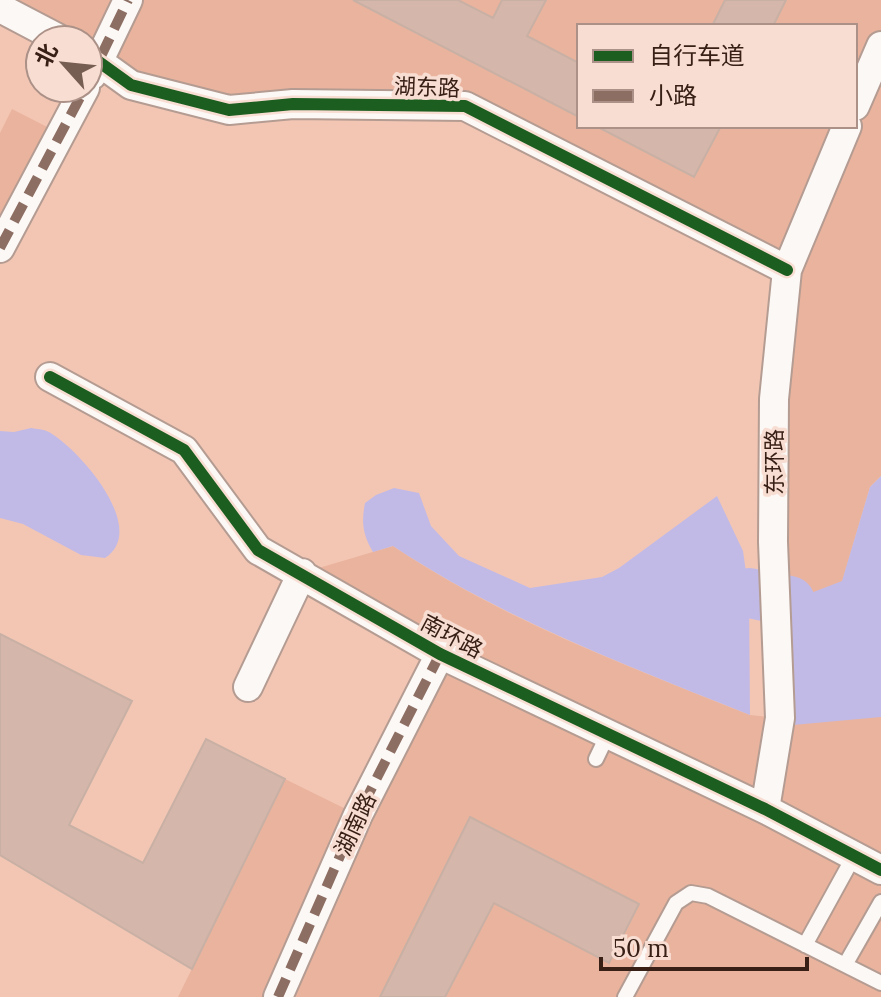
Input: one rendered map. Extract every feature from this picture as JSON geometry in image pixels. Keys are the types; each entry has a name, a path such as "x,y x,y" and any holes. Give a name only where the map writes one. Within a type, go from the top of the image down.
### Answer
{"street":[{"path":"104,45 128,0"},
{"path":"0,8 30,24"},
{"path":"857,101 881,46"},
{"name":"湖东路","path":"104,76 229,110 293,104 465,106 787,270"},
{"path":"0,248 74,104"},
{"name":"东环路","path":"765,809 780,718 773,542 774,399 787,270 846,128"},
{"name":"南环路","path":"50,377 184,450 258,550 602,747 765,809 881,870"},
{"path":"248,687 302,573"},
{"name":"湖南路","path":"278,997 358,815 440,654"}],"lane":[{"path":"805,945 854,856"},
{"path":"625,997 676,903 691,893 708,896 881,983"},
{"path":"845,965 881,902"}],"shaded area":[{"path":"0,0 881,0 881,997 0,997"},
{"path":"0,0 881,0 881,476 870,487 842,582 790,601 773,542 787,270 465,106 229,110 104,60 104,24 37,24"},
{"path":"12,109 59,133 0,241 0,133"},
{"path":"31,428 47,431 62,441 105,490 115,510 119,528 117,545 105,558 81,555 23,524 0,518 0,431"},
{"path":"881,476 881,717 793,725 790,601 842,581 870,487"},
{"path":"394,488 419,493 431,526 459,556 530,588 602,577 619,568 717,496 743,551 749,593 750,715 522,619 393,546 373,552 364,529 365,503"},
{"path":"393,546 478,597 522,619 612,660 750,715 780,718 881,711 881,997 445,997 494,903 609,962 639,905 470,817 380,997 178,997 285,779 358,815 440,654 302,573"}],"building":[{"path":"353,0 458,0 493,18 502,0 546,0 527,36 577,62 577,116"},
{"path":"725,0 786,0 774,24 713,24"},
{"path":"600,128 720,128 694,177"},
{"path":"0,634 132,701 69,825 143,863 206,739 285,779 192,969 0,855"},
{"path":"470,817 639,904 609,963 494,903 445,997 380,997"}],"waterway":[{"path":"749,593 790,601"}],"marked path":[{"path":"104,50 128,0"},
{"path":"0,248 76,104"},
{"path":"278,997 358,815 440,654"}],"cycle path":[{"path":"104,66 131,85 229,110 293,104 465,106 787,270"},
{"path":"50,377 184,450 258,550 440,654 765,809 881,870"}]}
